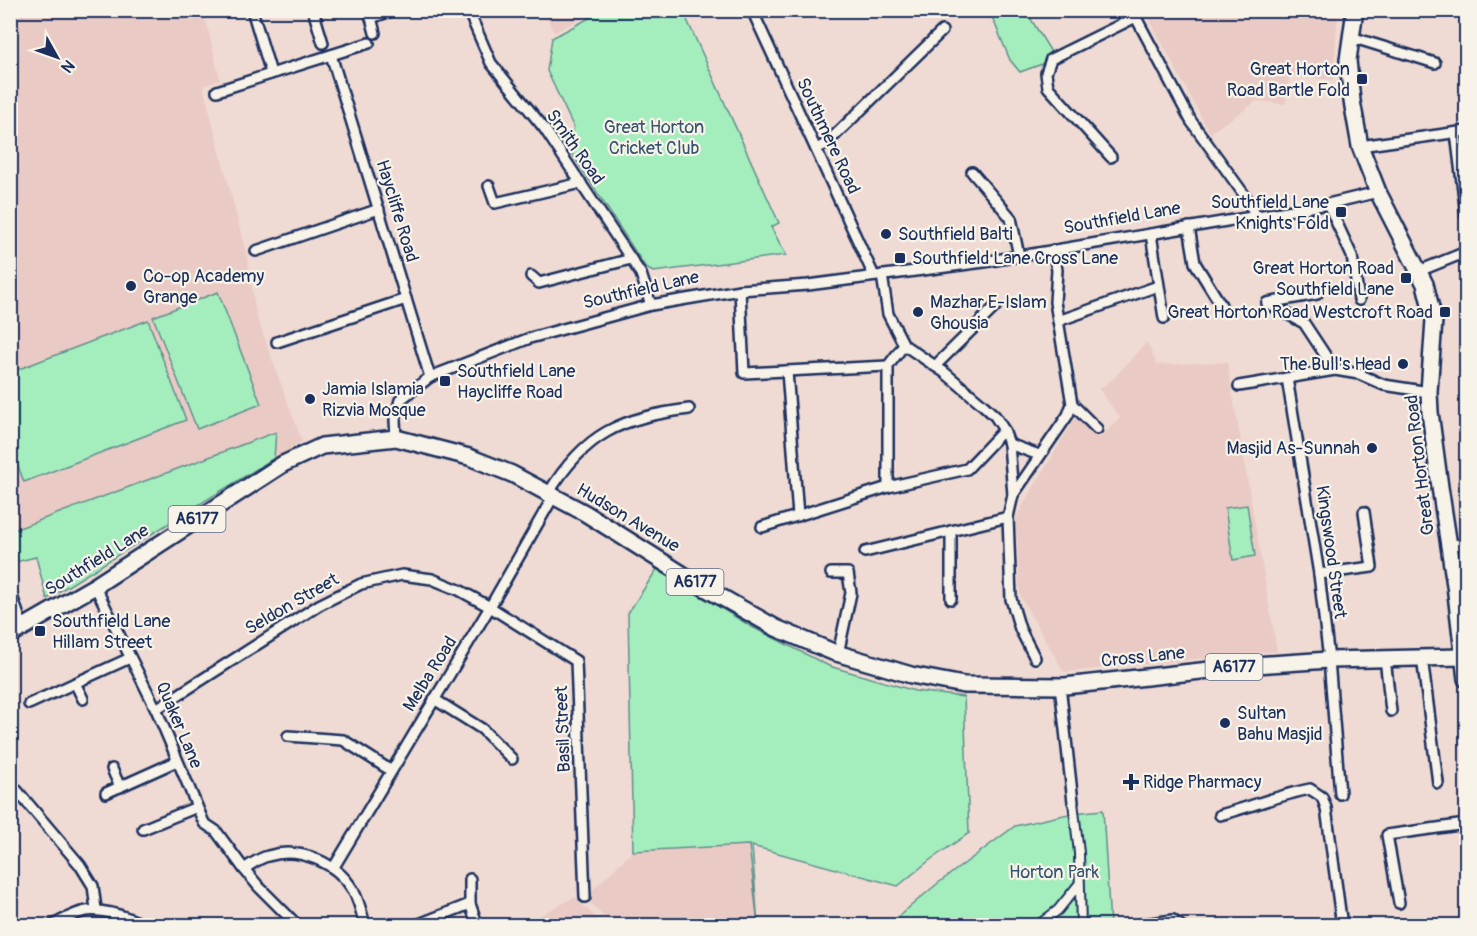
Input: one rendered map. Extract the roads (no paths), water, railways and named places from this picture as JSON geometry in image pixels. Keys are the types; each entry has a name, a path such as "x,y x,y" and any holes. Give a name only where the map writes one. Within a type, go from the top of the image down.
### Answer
{"main road":[{"name":"Great Horton Road","path":"1355,10 1348,60 1360,146 1378,192 1425,284 1434,320 1429,392 1449,545 1461,585 1462,657 1467,679"},
{"name":"Hudson Avenue","path":"396,438 469,457 512,474 585,513 698,584 776,628 838,654 911,675 964,685 1007,686"},
{"name":"Southfield Lane","path":"17,632 95,586 283,464 322,446 396,438"},
{"name":"Cross Lane","path":"1007,686 1060,685 1190,671 1329,660 1462,657"}],"street":[{"path":"252,10 271,73"},
{"path":"313,10 323,43"},
{"path":"375,33 370,14 394,10"},
{"name":"Smith Road","path":"468,10 491,63 544,128 581,183 641,274 651,305"},
{"name":"Southmere Road","path":"752,10 816,149 878,275"},
{"path":"1112,157 1048,87 1046,72 1051,59 1134,14 1191,121 1248,200 1256,216"},
{"path":"816,149 826,144 942,31"},
{"path":"1351,37 1435,63"},
{"path":"217,91 369,43"},
{"name":"Haycliffe Road","path":"331,55 430,377"},
{"path":"1360,146 1467,131"},
{"path":"1456,133 1467,215"},
{"path":"972,172 1011,218 1018,256"},
{"path":"489,186 495,203 581,183"},
{"name":"Southfield Lane","path":"396,438 395,420 400,400 430,377 530,338 651,305 740,290 808,285 1018,256 1328,204 1378,192"},
{"path":"1328,204 1352,256 1359,300"},
{"path":"256,251 379,209"},
{"path":"1189,227 1195,263 1221,305"},
{"path":"1151,234 1164,318"},
{"path":"1013,495 1068,415 1071,404 1055,302 1056,270 1053,250"},
{"path":"1419,271 1467,252"},
{"path":"531,276 539,283 631,259"},
{"path":"878,275 888,314 904,345 944,372 981,403 995,416 1004,430 1009,444 1013,495 1008,517 1011,599 1020,629 1035,658"},
{"path":"1058,321 1158,286"},
{"path":"740,290 744,373 888,366"},
{"path":"1317,294 1267,303 1304,323 1335,370"},
{"path":"277,342 406,298"},
{"path":"934,366 995,307"},
{"path":"888,488 888,366 904,345"},
{"path":"788,370 798,516"},
{"path":"1239,386 1335,370 1359,374 1384,385 1429,392"},
{"name":"Kingswood Street","path":"1287,378 1319,574 1340,794"},
{"path":"1071,404 1097,429"},
{"name":"Melba Road","path":"333,867 490,607 560,475 579,453 600,435 629,420 657,413 689,409"},
{"path":"762,526 888,488 967,469 1004,430"},
{"path":"1009,444 1040,455"},
{"path":"1319,574 1372,567 1364,512"},
{"path":"865,552 1008,517"},
{"path":"951,531 951,599"},
{"path":"1449,545 1467,544"},
{"path":"831,573 848,573 851,593 838,654"},
{"name":"Seldon Street","path":"156,709 319,605 361,584 402,575 432,579 490,607"},
{"name":"Quaker Lane","path":"95,586 156,709 204,823 216,831 259,887 298,926"},
{"path":"10,590 17,632"},
{"name":"Basil Street","path":"490,607 576,661 585,897"},
{"path":"1422,657 1438,783"},
{"path":"29,704 130,658"},
{"path":"1385,658 1391,711"},
{"path":"75,683 83,699"},
{"path":"1060,685 1079,853 1081,926"},
{"path":"434,699 482,729 512,759"},
{"path":"288,736 343,740 390,770"},
{"path":"106,793 177,761"},
{"path":"112,769 120,787"},
{"path":"14,788 80,865 93,886 96,909"},
{"path":"1220,815 1284,794 1310,789 1322,797 1326,808 1342,926"},
{"path":"143,829 197,807"},
{"path":"1399,903 1387,835 1467,824"},
{"path":"244,869 270,855 292,854 318,860 333,867 352,889 359,902 365,926"},
{"path":"470,879 470,904 478,926"},
{"path":"1037,926 1059,910 1079,884"},
{"path":"414,926 470,904"},
{"path":"51,926 78,912 96,909 136,920 145,926"},
{"path":"1128,926 1173,920 1181,926"}],"place":[{"name":"Great Horton Road Bartle Fold","path":"1362,79"},
{"name":"Southfield Lane Knights Fold","path":"1341,212"},
{"name":"Southfield Balti","path":"886,234"},
{"name":"Southfield Lane Cross Lane","path":"900,258"},
{"name":"Great Horton Road Southfield Lane","path":"1406,278"},
{"name":"Co-op Academy Grange","path":"131,286"},
{"name":"Mazhar E-Islam Ghousia","path":"918,312"},
{"name":"Great Horton Road Westcroft Road","path":"1445,312"},
{"name":"The Bull's Head","path":"1403,364"},
{"name":"Southfield Lane Haycliffe Road","path":"445,381"},
{"name":"Jamia Islamia Rizvia Mosque","path":"310,399"},
{"name":"Masjid As-Sunnah","path":"1372,448"},
{"name":"Southfield Lane Hillam Street","path":"40,631"},
{"name":"Sultan Bahu Masjid","path":"1225,723"},
{"name":"Ridge Pharmacy","path":"1131,782"}],"park label":[{"name":"Great Horton Cricket Club","path":"654,137"},
{"name":"Horton Park","path":"1054,872"}]}
